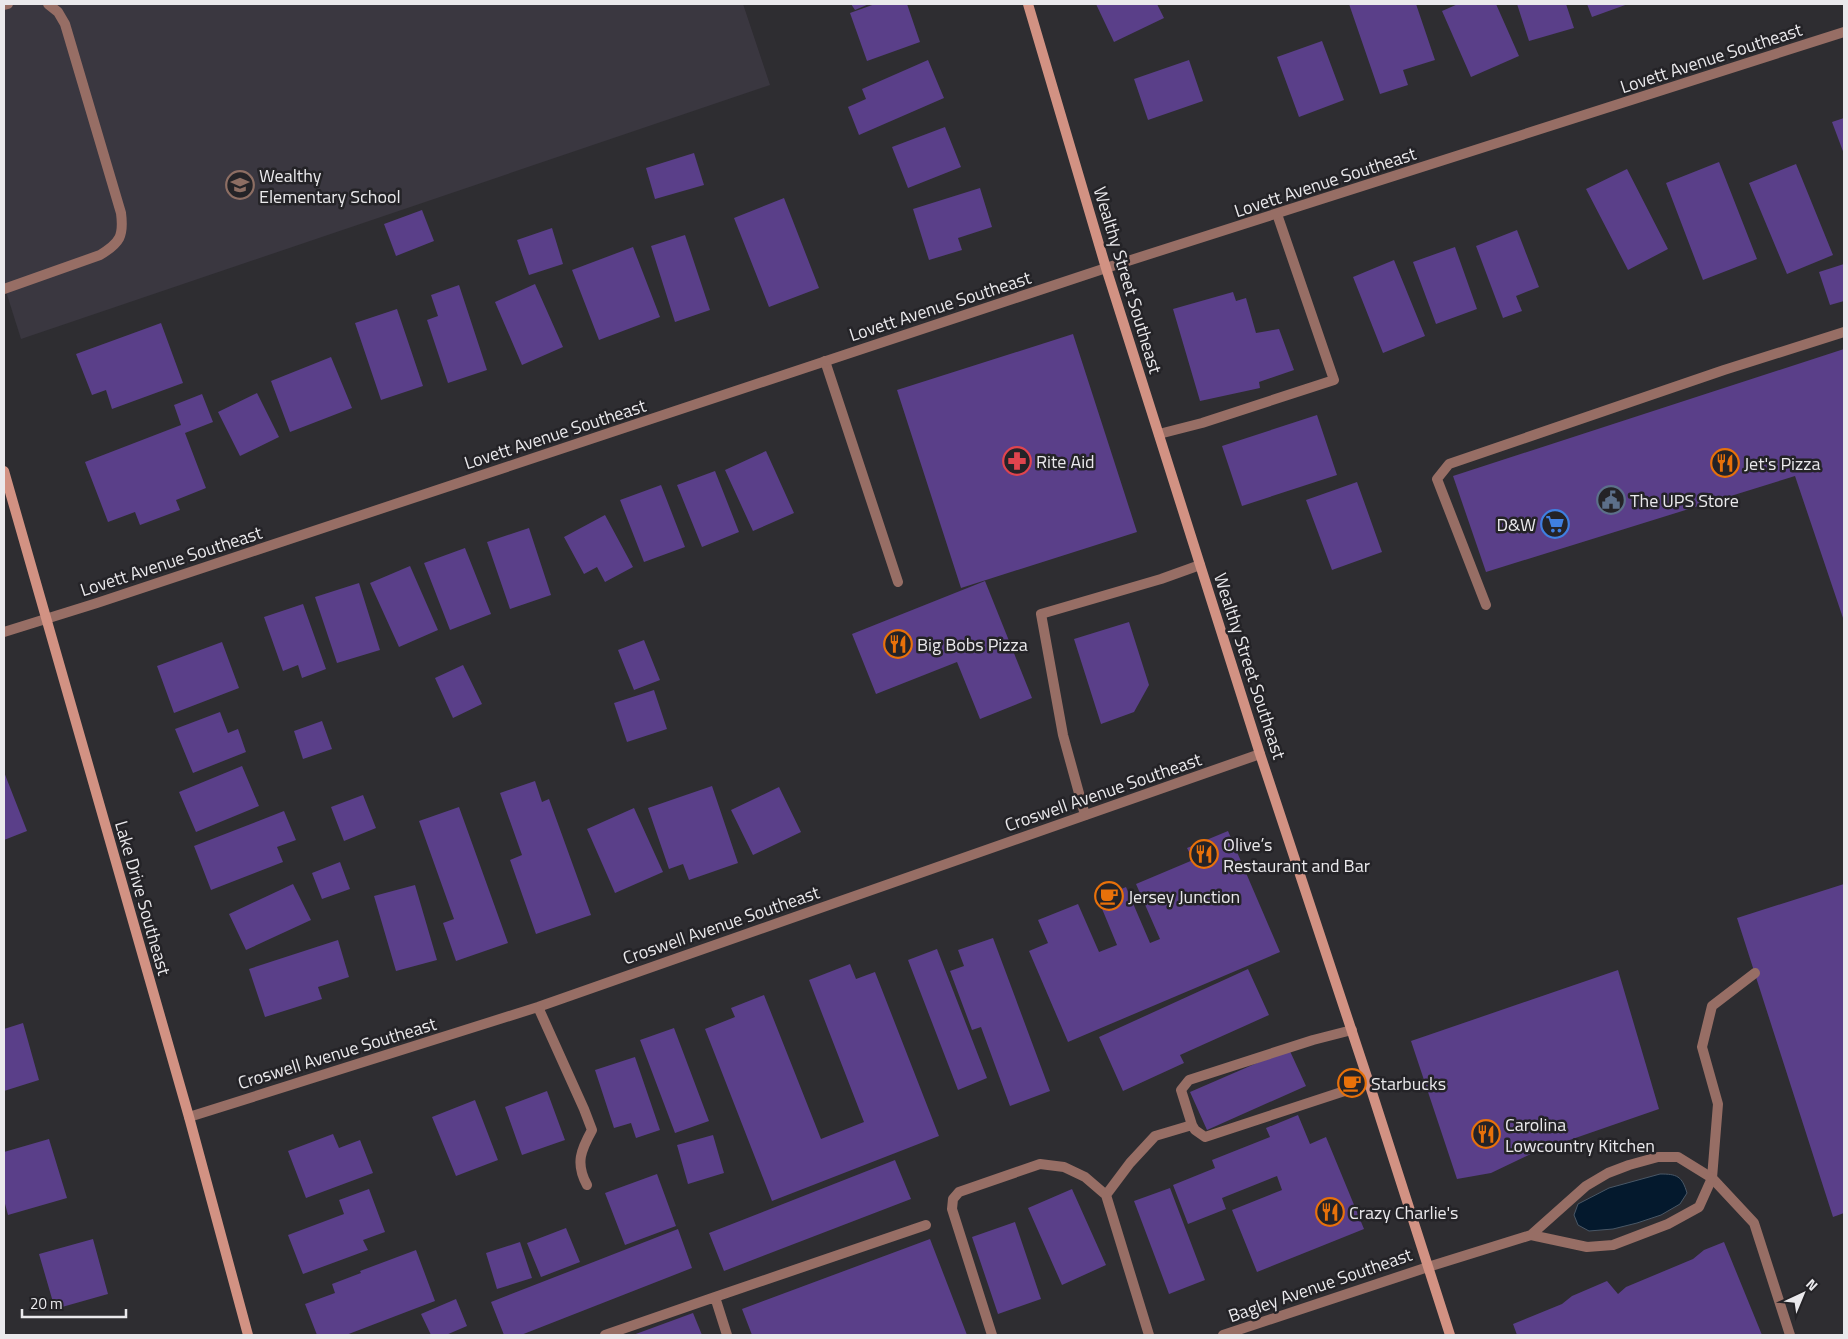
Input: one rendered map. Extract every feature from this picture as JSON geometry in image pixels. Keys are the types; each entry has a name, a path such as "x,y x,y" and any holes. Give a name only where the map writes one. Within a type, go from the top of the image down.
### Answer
{"main road":[{"name":"Wealthy Street Southeast","path":"1028,4 1106,268 1200,565 1450,1335"},
{"name":"Lake Drive Southeast","path":"4,471 48,619 189,1117 248,1335"}],"street":[{"path":"4,5 8,4"},
{"path":"4,289 100,255 114,247 120,239 123,226 121,212 65,24 58,12 48,4"},
{"name":"Lovett Avenue Southeast","path":"4,632 1106,268 1844,32"},
{"path":"1159,434 1202,423 1334,380 1277,214"},
{"path":"1486,605 1437,479 1449,464 1724,370 1844,332"},
{"path":"825,361 898,582"},
{"path":"1085,815 1063,735 1041,614 1200,565"},
{"name":"Croswell Avenue Southeast","path":"189,1117 538,1007 1260,754"},
{"path":"1532,1234 1587,1247 1613,1245 1641,1236 1699,1207 1712,1178 1718,1104 1702,1047 1712,1006 1755,973"},
{"path":"538,1007 592,1130 581,1150 582,1175 587,1185"},
{"path":"1352,1030 1312,1040 1189,1080 1181,1090 1192,1125 1194,1130 1205,1137 1369,1083"},
{"path":"1106,1195 1130,1163 1155,1136 1192,1125"},
{"path":"1532,1234 1586,1186 1608,1173 1658,1157 1678,1157 1712,1178 1754,1223 1790,1335"},
{"path":"992,1335 952,1210 953,1199 959,1192 1040,1164 1064,1167 1086,1177 1106,1195 1149,1335"},
{"path":"605,1335 926,1225"},
{"name":"Bagley Avenue Southeast","path":"1222,1335 1428,1266 1532,1234"},
{"path":"715,1297 727,1335"}],"shaded area":[{"name":"Wealthy Elementary School","path":"4,4 743,4 770,85 21,339 4,285"}],"water":[{"path":"1660,1174 1678,1177 1683,1183 1687,1193 1680,1204 1661,1215 1613,1229 1589,1231 1578,1225 1574,1215 1578,1204 1609,1188"}],"building":[{"path":"851,4 869,4 855,10"},
{"path":"875,4 907,4 920,42 867,61 850,13"},
{"path":"1096,4 1157,4 1164,18 1114,42"},
{"path":"1349,4 1416,4 1435,60 1403,70 1408,85 1380,94"},
{"path":"1458,4 1496,4 1519,56 1471,77 1442,11"},
{"path":"1517,4 1566,4 1574,28 1529,41"},
{"path":"1587,4 1628,4 1592,17"},
{"path":"1322,41 1344,100 1299,117 1277,57"},
{"path":"928,60 944,98 859,135 848,107 866,99 862,89"},
{"path":"1189,60 1203,101 1148,120 1134,79"},
{"path":"1844,118 1844,154 1832,122"},
{"path":"945,127 961,167 908,188 892,147"},
{"path":"694,153 704,185 655,199 646,168"},
{"path":"1719,162 1757,259 1703,280 1666,183"},
{"path":"1796,164 1833,255 1787,274 1749,183"},
{"path":"1627,169 1668,249 1628,270 1586,189"},
{"path":"980,188 992,227 958,238 962,250 929,260 913,209"},
{"path":"784,198 819,288 769,307 734,218"},
{"path":"422,210 434,241 396,256 384,224"},
{"path":"552,228 563,264 529,275 517,240"},
{"path":"1517,230 1539,287 1516,296 1522,311 1503,318 1476,246"},
{"path":"685,235 710,310 675,322 651,246"},
{"path":"633,247 660,317 599,340 572,270"},
{"path":"1455,247 1477,309 1436,324 1413,262"},
{"path":"1394,260 1425,336 1383,353 1353,277"},
{"path":"1844,264 1844,301 1830,305 1819,272"},
{"path":"535,284 563,347 522,365 495,302"},
{"path":"459,285 487,370 448,383 427,320 438,316 431,295"},
{"path":"1233,292 1236,301 1246,298 1256,333 1279,329 1294,370 1259,382 1260,388 1200,401 1173,309"},
{"path":"397,309 423,386 381,400 355,323"},
{"path":"161,323 183,383 112,409 106,390 92,395 76,354"},
{"name":"Rite Aid","path":"1073,334 1137,532 961,588 897,390"},
{"name":"D&W","path":"1844,349 1844,621 1795,476 1486,572 1453,476"},
{"path":"331,357 352,408 290,432 271,381"},
{"path":"257,393 279,437 240,456 218,412"},
{"path":"202,394 213,422 185,433 206,488 176,500 180,510 140,525 135,512 108,522 85,462 181,425 174,405"},
{"path":"1317,415 1337,475 1242,506 1222,446"},
{"path":"766,451 794,513 753,531 725,470"},
{"path":"715,471 739,532 702,547 677,485"},
{"path":"1357,482 1382,552 1332,570 1306,500"},
{"path":"661,485 685,547 644,562 620,500"},
{"path":"605,515 633,567 605,582 597,567 584,574 564,537"},
{"path":"529,528 551,595 510,609 487,542"},
{"path":"465,548 491,614 450,630 424,563"},
{"path":"410,566 438,630 399,647 370,583"},
{"path":"985,581 1032,698 980,719 957,662 876,694 852,634"},
{"path":"359,583 380,650 337,663 315,597"},
{"path":"303,604 326,669 302,678 298,665 283,671 264,617"},
{"path":"1129,622 1149,685 1134,712 1101,724 1074,639"},
{"path":"644,640 660,680 634,690 618,650"},
{"path":"222,642 239,688 174,713 157,666"},
{"path":"463,665 482,704 453,718 435,678"},
{"path":"654,690 667,729 627,742 614,703"},
{"path":"220,712 228,733 238,729 246,752 193,773 175,729"},
{"path":"322,721 332,749 303,759 294,731"},
{"path":"242,766 259,806 196,832 179,792"},
{"path":"4,772 27,831 4,840"},
{"path":"535,781 542,802 549,799 591,915 536,934 510,860 522,855 500,793"},
{"path":"712,786 738,863 689,880 683,864 669,869 648,808"},
{"path":"779,787 801,832 753,855 731,810"},
{"path":"363,795 376,828 344,841 331,807"},
{"path":"459,807 508,943 456,961 443,923 454,919 419,821"},
{"path":"634,808 663,872 615,893 587,829"},
{"path":"284,811 296,840 277,847 283,862 211,890 194,846"},
{"path":"1228,831 1280,952 1068,1042 1029,951 1048,943 1038,920 1078,904 1099,952 1117,945 1098,899 1126,887 1150,943 1160,939 1136,884 1193,860 1187,848"},
{"path":"340,862 350,889 322,899 312,873"},
{"path":"293,884 311,920 246,950 229,914"},
{"path":"1844,884 1844,1213 1833,1217 1737,918"},
{"path":"415,885 437,960 396,971 374,896"},
{"path":"993,938 1050,1091 1010,1106 981,1027 972,1030 950,971 964,966 958,950"},
{"path":"338,940 349,977 318,987 322,999 265,1017 249,969"},
{"path":"937,949 987,1078 958,1090 908,960"},
{"path":"850,964 856,979 875,972 939,1136 772,1201 705,1029 735,1017 731,1008 764,995 821,1139 864,1122 809,980"},
{"path":"1248,969 1269,1015 1180,1055 1184,1063 1123,1091 1099,1037"},
{"path":"1618,970 1659,1109 1535,1152 1491,1173 1457,1179 1411,1041"},
{"path":"23,1023 39,1080 4,1091 4,1029"},
{"path":"674,1028 709,1121 675,1133 640,1040"},
{"path":"1289,1049 1306,1086 1207,1130 1190,1092"},
{"path":"635,1057 660,1130 636,1138 631,1123 614,1128 595,1070"},
{"path":"547,1091 565,1140 522,1155 505,1107"},
{"path":"475,1100 498,1160 456,1176 432,1117"},
{"path":"1298,1115 1310,1144 1326,1137 1364,1229 1257,1272 1232,1210 1282,1190 1277,1176 1222,1198 1226,1209 1188,1224 1173,1185 1215,1168 1212,1160 1270,1137 1266,1128"},
{"path":"333,1134 339,1148 360,1140 373,1173 306,1198 288,1151"},
{"path":"713,1135 724,1173 688,1184 677,1145"},
{"path":"49,1139 67,1198 8,1215 4,1200 4,1152"},
{"path":"895,1160 911,1199 724,1271 709,1233"},
{"path":"657,1174 676,1226 625,1245 605,1193"},
{"path":"1170,1188 1205,1280 1169,1294 1134,1201"},
{"path":"369,1189 385,1232 363,1240 368,1250 303,1274 288,1235 344,1214 339,1200"},
{"path":"1072,1189 1106,1265 1062,1285 1028,1208"},
{"path":"1015,1222 1041,1299 998,1314 972,1237"},
{"path":"566,1228 580,1262 541,1277 527,1243"},
{"path":"678,1229 692,1268 521,1335 504,1335 491,1302"},
{"path":"93,1239 108,1294 55,1309 39,1254"},
{"path":"930,1239 967,1335 752,1335 742,1309"},
{"path":"520,1242 532,1278 497,1289 486,1253"},
{"path":"1724,1242 1762,1335 1517,1335 1513,1324 1562,1304 1572,1296 1607,1281 1618,1294 1626,1287 1693,1259 1704,1250"},
{"path":"416,1250 435,1301 346,1335 317,1335 305,1304 335,1293 332,1284 361,1273 360,1271"},
{"path":"456,1299 467,1326 446,1335 431,1335 421,1314"},
{"path":"693,1313 702,1335 633,1335"}],"place":[{"name":"Wealthy Elementary School","path":"240,185"},
{"name":"Rite Aid","path":"1017,461"},
{"name":"Jet's Pizza","path":"1725,463"},
{"name":"The UPS Store","path":"1611,500"},
{"name":"D&W","path":"1555,524"},
{"name":"Big Bobs Pizza","path":"898,644"},
{"name":"Olive’s Restaurant and Bar","path":"1204,854"},
{"name":"Jersey Junction","path":"1109,896"},
{"name":"Starbucks","path":"1352,1083"},
{"name":"Carolina Lowcountry Kitchen","path":"1486,1134"},
{"name":"Crazy Charlie's","path":"1330,1212"}]}
